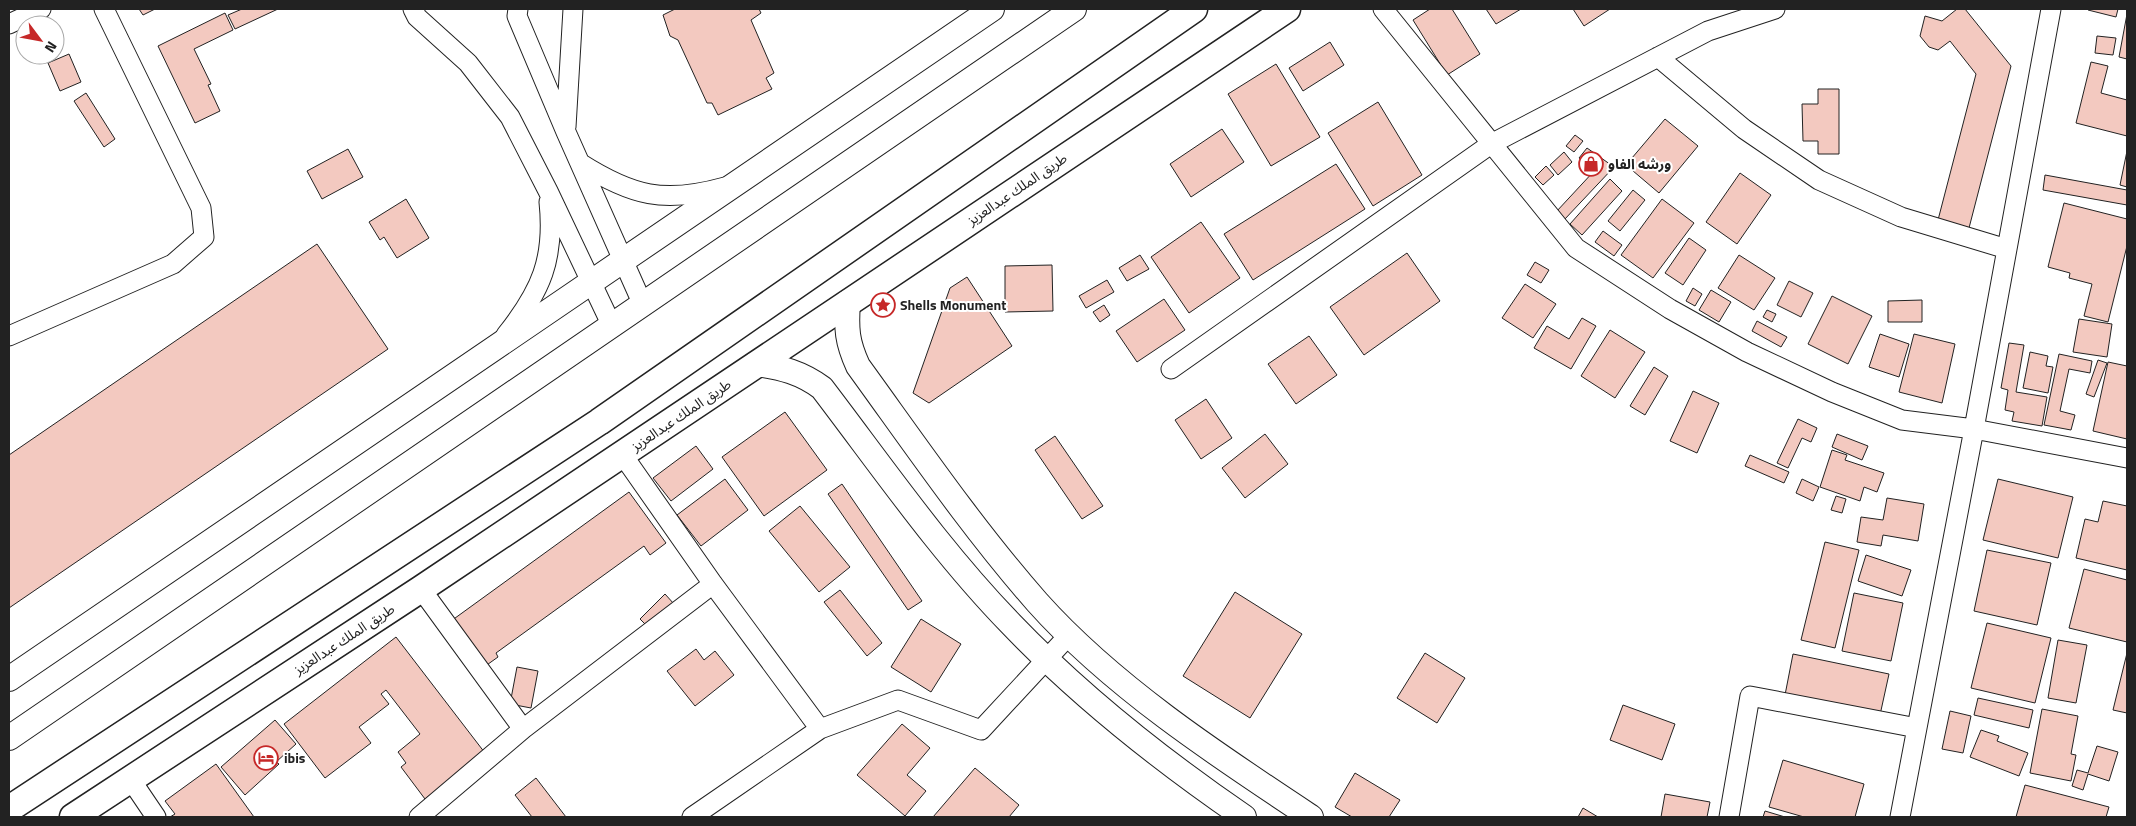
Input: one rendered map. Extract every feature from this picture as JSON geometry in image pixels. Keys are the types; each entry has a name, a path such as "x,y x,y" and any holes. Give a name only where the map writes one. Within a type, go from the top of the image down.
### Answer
{"highway":[{"path":"9,809 599,422 1194,9"},
{"name":"طريق الملك عبدالعزيز","path":"73,817 420,589 1287,9"}],"main road":[{"path":"9,679 992,9"},
{"path":"9,738 1074,9"},
{"path":"848,302 846,325 849,346 858,366 972,523 1038,602 1136,694 1240,770 1311,817"},
{"path":"756,364 775,366 794,372 808,378 822,388 943,548 1010,624 1116,722 1244,817"}],"street":[{"path":"9,24 42,9"},
{"path":"9,336 173,264 204,238 202,208 104,9"},
{"path":"413,9 417,17 468,63 510,117 548,191 612,326"},
{"path":"518,9 517,16 566,132 643,304"},
{"path":"566,132 573,9"},
{"path":"1383,9 1576,248 1670,309 1747,352 1841,396 1902,420 1974,429 2127,458"},
{"path":"1171,369 1491,144 1708,31 1775,9"},
{"path":"1900,817 2051,9"},
{"path":"1658,57 1744,129 1819,180 1901,217 2007,249"},
{"path":"580,164 625,188 648,194 680,196 704,193 733,185"},
{"path":"500,343 526,310 537,290 545,269 552,227 548,191"},
{"path":"622,454 713,584 820,729"},
{"path":"419,817 523,729 713,584"},
{"path":"420,589 523,729"},
{"path":"692,817 820,729 898,700 981,730 1070,634"},
{"path":"1729,817 1750,696 1917,728"},
{"path":"131,780 156,817"}],"building":[{"path":"139,9 155,9 143,15"},
{"path":"242,9 278,9 235,29 228,15"},
{"path":"675,9 759,9 761,13 751,20 774,73 766,78 772,89 718,115 712,103 707,103 678,40 670,36 663,15"},
{"path":"1430,9 1452,9 1480,54 1447,75 1413,20"},
{"path":"1486,9 1521,9 1496,24"},
{"path":"1573,9 1610,9 1584,26"},
{"path":"1957,9 1965,9 2011,66 1969,228 1938,220 1976,74 1950,41 1938,50 1929,47 1920,36 1925,16 1942,21"},
{"path":"2088,9 2118,9 2116,17"},
{"path":"225,13 233,30 194,49 211,84 208,85 220,111 195,123 158,46"},
{"path":"2127,14 2127,59 2119,57"},
{"path":"2097,36 2116,38 2113,55 2095,53"},
{"path":"1330,42 1344,65 1303,91 1289,68"},
{"path":"69,54 81,82 60,91 49,65 65,65 65,56"},
{"path":"2091,62 2108,66 2101,93 2127,100 2127,136 2076,123"},
{"path":"1276,64 1320,137 1271,166 1228,94"},
{"path":"1818,89 1839,89 1839,154 1818,154 1818,141 1803,141 1802,104 1818,104"},
{"path":"86,93 115,139 104,147 74,101"},
{"path":"1378,102 1422,175 1373,206 1328,133"},
{"path":"1665,119 1698,146 1659,193 1626,165"},
{"path":"1222,129 1244,162 1191,197 1170,164"},
{"path":"1575,135 1583,141 1574,152 1566,146"},
{"path":"1587,148 1614,167 1564,220 1556,212 1595,170 1579,158"},
{"path":"348,149 363,177 322,199 307,171"},
{"path":"2127,151 2127,187 2120,185"},
{"path":"1564,152 1572,162 1558,175 1550,165"},
{"path":"1336,164 1365,209 1253,280 1224,234"},
{"path":"1546,166 1554,175 1543,185 1535,177"},
{"path":"1740,173 1771,195 1737,244 1706,222"},
{"path":"2045,175 2127,190 2127,205 2043,190"},
{"path":"1610,179 1622,191 1582,235 1570,224"},
{"path":"1633,190 1645,200 1620,231 1608,221"},
{"path":"406,199 429,238 397,258 384,237 380,240 369,222"},
{"path":"1662,199 1694,223 1653,278 1621,255"},
{"path":"2064,203 2127,219 2127,246 2108,322 2084,316 2092,284 2069,278 2070,273 2048,267"},
{"path":"1201,222 1240,278 1189,313 1151,257"},
{"path":"1603,231 1622,245 1614,256 1595,242"},
{"path":"1689,238 1706,250 1683,285 1665,273"},
{"path":"317,244 388,349 9,608 9,455"},
{"path":"1407,253 1440,301 1364,355 1330,307"},
{"path":"1140,255 1149,269 1127,281 1119,268"},
{"path":"1739,255 1775,278 1754,310 1718,288"},
{"path":"1535,262 1549,270 1541,283 1527,275"},
{"path":"1052,265 1053,311 1005,312 1005,266"},
{"path":"967,277 1012,346 929,403 913,393 950,288"},
{"path":"1107,280 1114,292 1086,308 1079,296"},
{"path":"1789,281 1813,293 1801,317 1777,305"},
{"path":"1525,284 1556,304 1533,338 1502,318"},
{"path":"1693,288 1702,294 1695,306 1686,301"},
{"path":"1711,290 1731,302 1719,322 1699,310"},
{"path":"1832,296 1872,316 1848,364 1808,344"},
{"path":"1164,299 1185,330 1137,362 1116,331"},
{"path":"1922,300 1922,322 1888,322 1888,301"},
{"path":"1104,305 1110,315 1100,322 1093,312"},
{"path":"1767,310 1776,314 1772,322 1763,317"},
{"path":"1582,318 1596,326 1571,369 1534,348 1547,326 1569,339"},
{"path":"2079,319 2112,324 2107,357 2073,352"},
{"path":"1757,321 1787,337 1781,347 1752,331"},
{"path":"1610,330 1645,352 1615,398 1581,376"},
{"path":"1880,334 1909,344 1899,377 1869,367"},
{"path":"1914,334 1955,344 1942,403 1899,392"},
{"path":"1309,336 1337,375 1296,404 1268,364"},
{"path":"2009,343 2024,345 2016,392 2047,397 2042,426 2012,421 2014,412 2005,410 2008,390 2001,388"},
{"path":"2030,352 2048,356 2046,366 2053,367 2048,393 2023,388"},
{"path":"2059,354 2092,361 2090,373 2069,369 2060,411 2075,415 2071,430 2044,425"},
{"path":"2098,360 2107,363 2094,397 2086,394"},
{"path":"2108,362 2127,366 2127,439 2093,431"},
{"path":"1654,367 1668,376 1645,415 1630,406"},
{"path":"1693,391 1719,403 1697,453 1670,441"},
{"path":"1206,399 1232,438 1201,459 1175,420"},
{"path":"785,412 827,470 764,516 722,457"},
{"path":"1798,419 1817,428 1811,442 1802,438 1788,468 1777,463"},
{"path":"1265,434 1288,464 1245,498 1222,468"},
{"path":"1837,434 1868,446 1862,460 1832,447"},
{"path":"1055,436 1103,506 1082,519 1035,450"},
{"path":"696,446 713,469 671,501 653,478"},
{"path":"1832,450 1847,455 1845,460 1884,473 1877,492 1864,487 1860,501 1820,487"},
{"path":"1750,455 1789,472 1784,483 1745,466"},
{"path":"725,479 748,510 701,546 677,515"},
{"path":"1802,479 1819,487 1813,501 1796,493"},
{"path":"1998,479 2073,497 2058,558 1983,540"},
{"path":"842,484 922,601 908,610 828,494"},
{"path":"629,492 666,543 650,555 644,546 496,653 498,657 484,667 451,621"},
{"path":"1836,496 1846,499 1842,513 1831,510"},
{"path":"1887,498 1924,504 1918,541 1883,535 1881,546 1857,542 1861,517 1883,520"},
{"path":"2103,501 2127,506 2127,570 2076,558 2085,519 2098,522"},
{"path":"800,506 850,567 819,592 769,531"},
{"path":"1825,542 1859,550 1835,648 1801,640"},
{"path":"1987,550 2051,563 2037,625 1974,611"},
{"path":"1866,555 1911,570 1902,596 1858,581"},
{"path":"2084,569 2127,580 2127,642 2069,628"},
{"path":"840,590 882,643 867,656 824,602"},
{"path":"1235,592 1302,634 1250,718 1183,676"},
{"path":"1854,593 1903,603 1891,661 1842,651"},
{"path":"665,594 674,604 649,628 640,619"},
{"path":"921,619 961,644 931,692 891,667"},
{"path":"1987,623 2051,638 2035,703 1971,688"},
{"path":"396,637 485,753 425,799 401,767 406,763 398,752 420,734 386,690 381,694 389,704 359,727 371,743 325,778 284,724"},
{"path":"2058,640 2087,645 2076,703 2048,698"},
{"path":"696,649 704,660 715,651 734,675 695,706 667,671"},
{"path":"1425,653 1465,678 1437,723 1397,698"},
{"path":"2127,653 2127,713 2113,710"},
{"path":"1793,654 1889,674 1880,715 1785,695"},
{"path":"517,667 538,671 531,708 510,704"},
{"path":"1978,698 2033,710 2029,728 1974,715"},
{"path":"1623,705 1675,724 1662,760 1610,740"},
{"path":"2042,709 2078,716 2071,754 2076,755 2071,781 2030,773"},
{"path":"1950,711 1971,716 1963,753 1942,749"},
{"path":"275,720 296,744 276,762 279,764 245,795 221,767"},
{"path":"902,724 930,748 907,775 926,791 905,816 857,775"},
{"path":"1981,730 1999,736 1997,741 2028,753 2019,776 1970,757"},
{"path":"2097,746 2118,752 2109,781 2088,774 2083,790 2072,786 2077,770 2088,773"},
{"path":"1783,760 1864,784 1855,817 1804,817 1769,807"},
{"path":"216,764 254,817 170,817 175,814 165,801"},
{"path":"975,768 1019,805 1009,817 933,817"},
{"path":"1355,773 1400,800 1389,817 1352,817 1335,807"},
{"path":"536,778 566,817 532,817 515,795"},
{"path":"2025,785 2109,807 2106,817 2016,817"},
{"path":"1665,794 1710,802 1707,817 1661,817"},
{"path":"1583,808 1598,817 1578,817"},
{"path":"1765,811 1785,817 1763,817"}],"place":[{"name":"ورشه الفاو","path":"1591,164"},
{"name":"Shells Monument","path":"883,305"},
{"name":"ibis","path":"266,758"}]}
